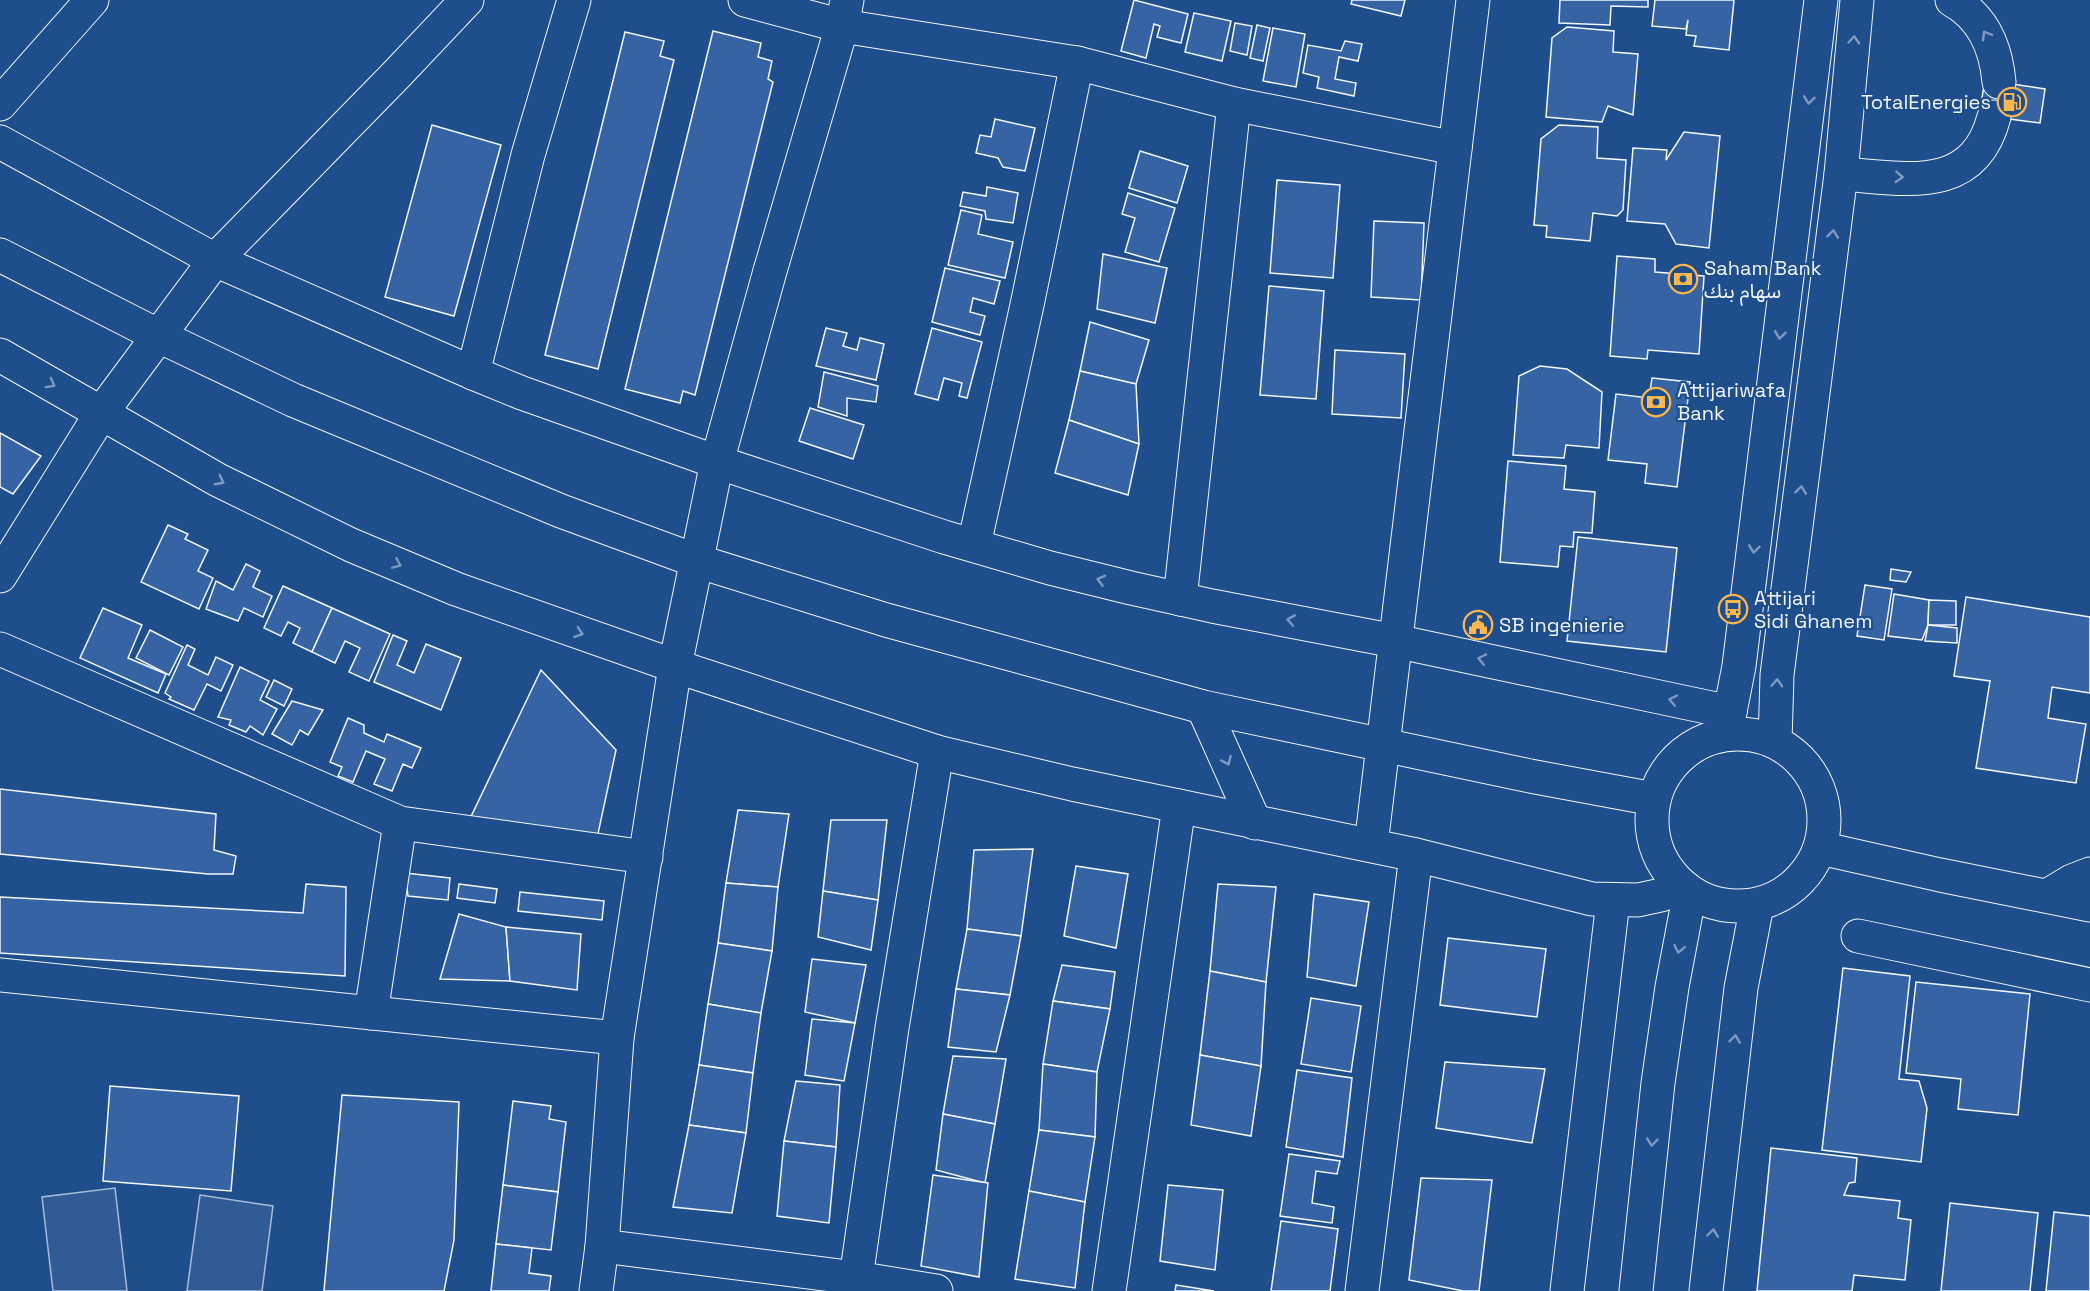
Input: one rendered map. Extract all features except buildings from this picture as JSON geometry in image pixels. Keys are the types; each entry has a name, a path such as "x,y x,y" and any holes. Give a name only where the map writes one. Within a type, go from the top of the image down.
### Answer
{"street":[{"path":"0,104 92,0"},
{"path":"0,576 102,412 215,260 466,0"},
{"path":"473,373 528,155 574,0"},
{"path":"745,0 844,13 1077,63 1234,104 1455,148"},
{"path":"1371,845 1473,0"},
{"path":"0,142 215,260 473,373 717,462 1050,568 1180,599 1395,640 1727,723 1741,733 1775,742 1793,753 1807,769 1818,787 1824,807 1824,828 1820,848 1802,878 1789,890 1774,899 1739,906 1722,905 1687,890 1671,874 1657,848 1652,819 1654,799 1669,769 1680,756 1727,723 1739,666 1821,0"},
{"path":"1775,742 1778,675 1841,174 1857,0"},
{"path":"1952,0 1972,15 1984,30 1992,46 1999,82"},
{"path":"596,1291 602,1246 617,1038 675,666 717,462 844,13"},
{"path":"974,545 1077,63"},
{"path":"1180,599 1234,104"},
{"path":"1841,174 1917,178 1935,177 1953,172 1968,163 1980,150 1989,134 1994,117"},
{"path":"0,255 159,336 293,400 561,511 697,561 886,620 1203,707 1382,746 1654,799"},
{"path":"0,356 218,480 351,544 456,589 675,666 937,752 1072,784 1416,855 1571,895 1613,901 1638,900 1687,890"},
{"path":"0,649 400,823 646,857"},
{"path":"1203,707 1255,823"},
{"path":"856,1278 892,1028 937,752"},
{"path":"1109,1291 1179,806"},
{"path":"372,1013 400,823"},
{"path":"1820,848 1940,875 2090,904"},
{"path":"1362,1291 1416,855"},
{"path":"2047,896 2072,881 2090,874"},
{"path":"1636,1291 1658,1083 1687,890"},
{"path":"1566,1291 1613,901"},
{"path":"1706,1291 1741,988 1757,904"},
{"path":"1858,936 2090,985"},
{"path":"0,975 617,1038"},
{"path":"602,1246 856,1278 936,1291"}],"shaded area":[{"path":"115,1188 127,1291 53,1291 42,1197"},
{"path":"200,1195 273,1206 262,1291 187,1291"}],"place":[{"name":"TotalEnergies","path":"2012,102"},
{"name":"Saham Bank سهام بنك","path":"1683,279"},
{"name":"Attijariwafa Bank","path":"1656,402"},
{"name":"Attijari Sidi Ghanem","path":"1733,609"},
{"name":"SB ingenierie","path":"1478,625"}]}
